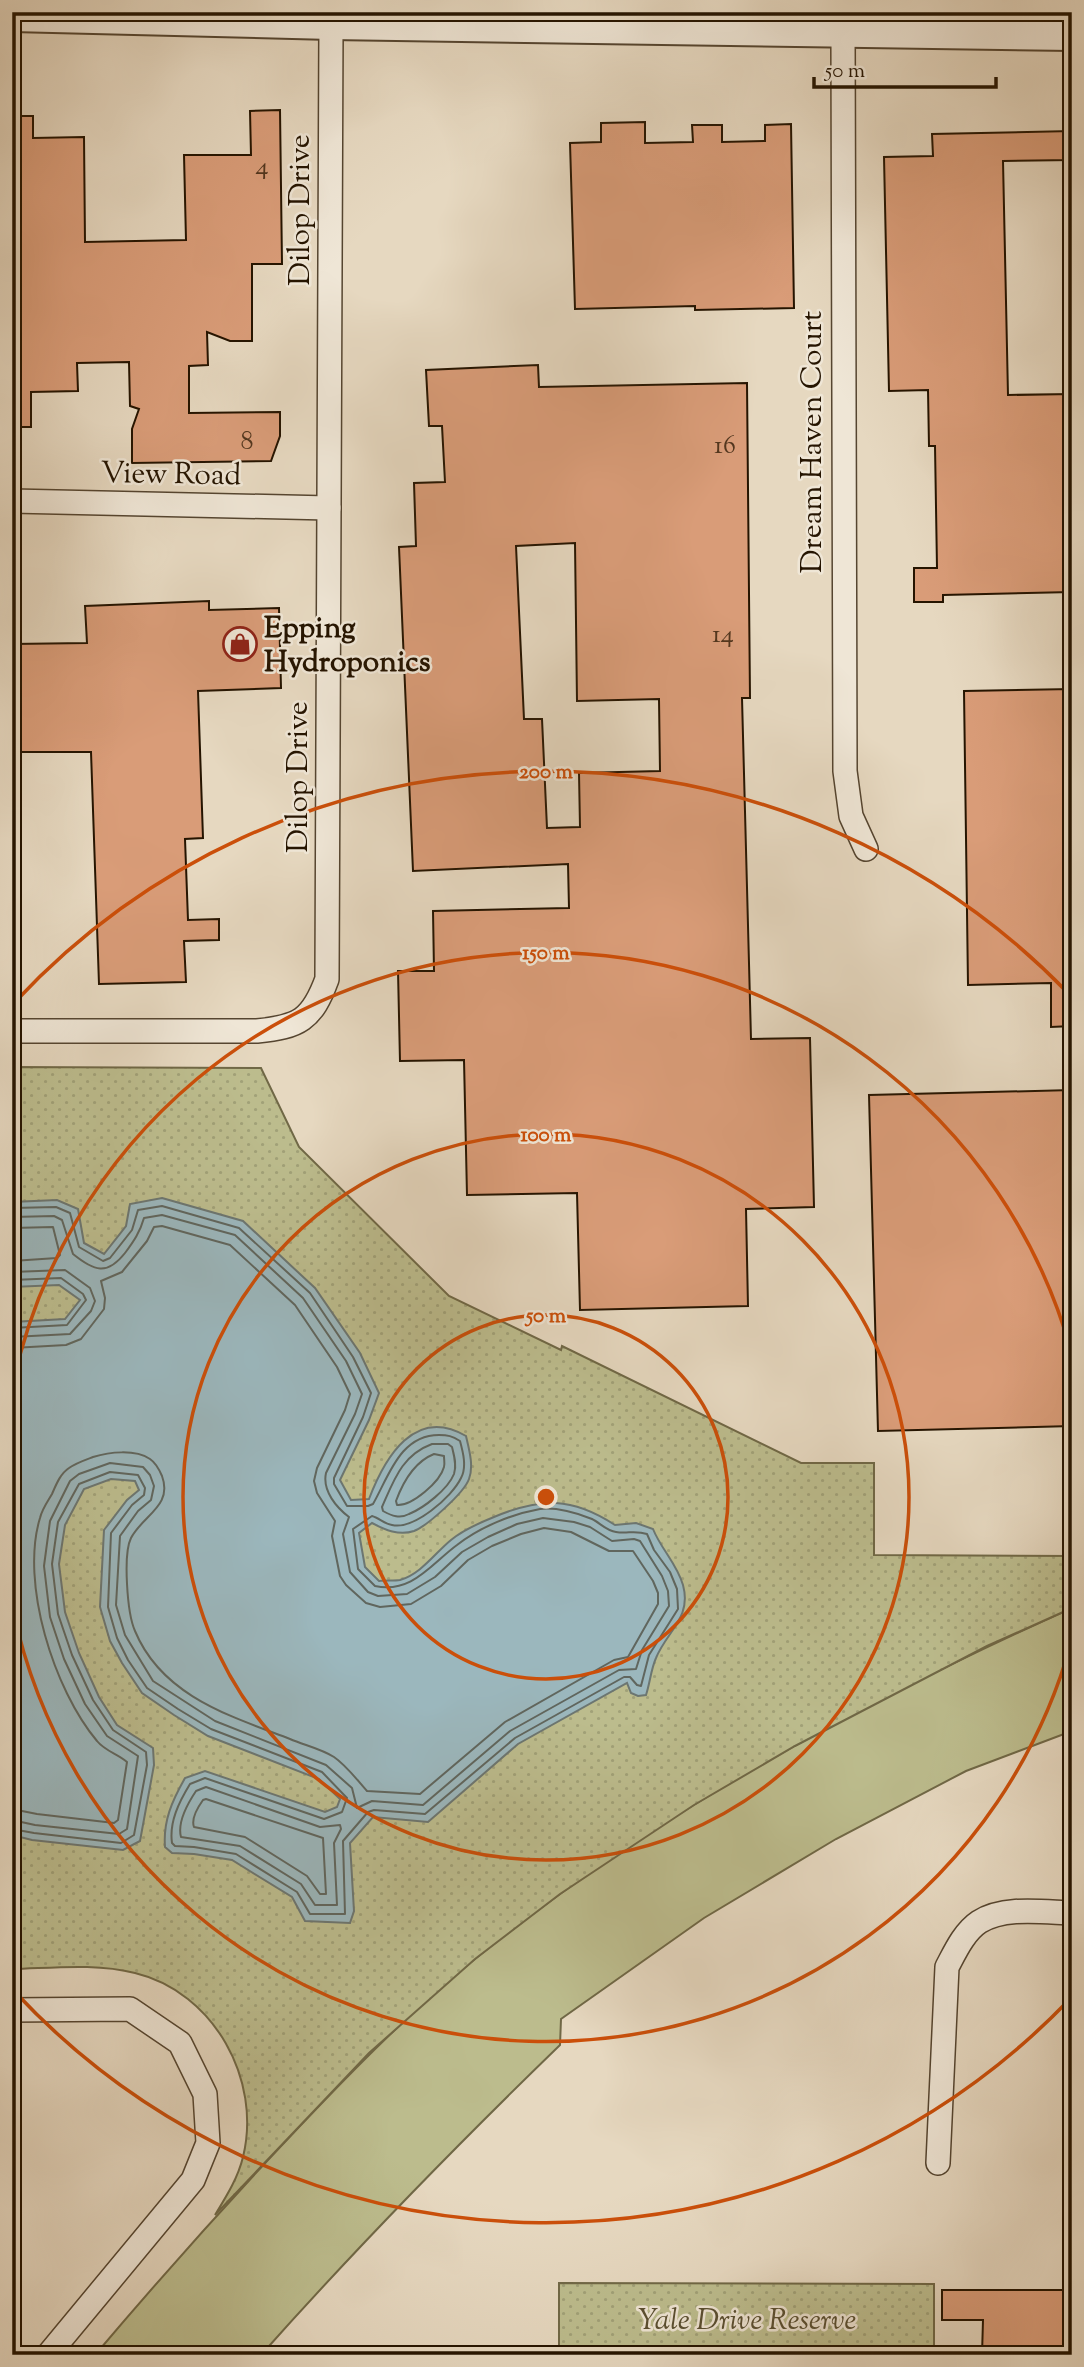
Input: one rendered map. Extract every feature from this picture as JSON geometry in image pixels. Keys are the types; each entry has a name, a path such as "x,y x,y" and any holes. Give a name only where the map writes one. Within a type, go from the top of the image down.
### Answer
{"street":[{"path":"12,17 331,25 510,20 843,32 1072,36"},
{"name":"Dilop Drive","path":"12,1031 257,1031 284,1028 298,1023 311,1011 321,996 327,979 331,25"},
{"name":"Dream Haven Court","path":"843,32 845,759 851,816 866,849"},
{"name":"View Road","path":"12,501 329,508"},
{"path":"939,2162 947,1967 962,1940 979,1922 1004,1913 1072,1913"},
{"path":"12,2010 130,2009 180,2043 205,2094 208,2143 193,2180 48,2355"}],"green space":[{"path":"12,1067 261,1068 299,1147 449,1296 561,1350 562,1346 801,1463 874,1463 874,1555 1072,1556 1072,1608 987,1646 795,1746 694,1805 560,1894 475,1959 369,2053 215,2215 238,2172 247,2128 245,2098 238,2070 226,2043 209,2019 188,1999 163,1983 135,1973 90,1967 12,1969"},
{"path":"1072,1608 1072,1731 966,1771 836,1839 704,1918 561,2019 560,2045 408,2197 261,2355 95,2355 221,2211 363,2061 452,1978 544,1906 687,1809 762,1764 915,1682"},
{"name":"Yale Drive Reserve","path":"559,2283 934,2284 934,2355 559,2355"}],"water":[{"path":"162,1198 243,1221 315,1288 360,1353 379,1393 340,1480 351,1500 369,1499 393,1453 404,1440 417,1432 432,1427 448,1428 466,1436 471,1463 469,1479 445,1508 414,1531 398,1533 372,1523 359,1533 365,1567 379,1581 408,1577 456,1536 483,1522 511,1510 542,1503 556,1503 585,1509 615,1525 636,1523 653,1529 683,1585 684,1607 656,1658 646,1695 631,1693 627,1683 518,1744 428,1822 373,1817 350,1843 354,1911 350,1923 305,1921 292,1897 232,1860 172,1853 165,1847 167,1820 180,1787 185,1778 205,1771 325,1812 337,1807 340,1799 319,1779 208,1736 174,1715 142,1693 122,1663 110,1641 100,1607 104,1530 127,1500 139,1490 135,1481 111,1479 84,1489 65,1525 59,1564 65,1612 79,1653 99,1697 117,1725 153,1748 154,1765 140,1841 123,1850 32,1840 12,1835 12,1322 65,1319 80,1300 59,1285 12,1287 12,1202 57,1200 78,1209 84,1243 104,1254 126,1226 130,1204"}],"building":[{"path":"280,110 282,264 252,264 252,341 230,341 207,332 208,365 189,366 189,413 280,412 280,436 271,461 132,463 132,429 139,409 130,406 129,362 77,363 78,391 31,392 31,427 12,427 12,116 33,116 33,138 84,137 85,242 186,240 184,155 251,155 250,111"},
{"path":"645,122 645,143 693,142 692,125 722,125 722,142 765,141 765,125 791,124 794,308 695,310 695,306 575,309 570,143 601,142 601,123"},
{"path":"1072,131 1072,160 1003,161 1008,395 1072,394 1072,592 943,595 943,602 914,602 914,568 937,568 935,446 929,446 928,390 889,391 884,157 933,156 932,134"},
{"path":"538,365 539,387 747,383 750,698 742,698 751,1039 810,1038 814,1207 746,1209 748,1306 580,1310 577,1193 467,1195 464,1060 400,1061 398,971 434,971 433,911 569,908 568,864 413,871 399,547 416,546 414,483 445,482 442,426 429,426 426,370","holes":["575,543 577,701 659,699 660,771 579,773 580,827 547,828 542,719 524,719 516,546"]},
{"path":"209,601 209,610 279,608 281,688 198,691 203,838 185,839 188,920 219,919 219,940 184,941 186,982 99,984 91,752 12,752 12,644 87,643 85,606"},
{"path":"1072,689 1072,1026 1051,1027 1051,983 968,985 964,691"},
{"path":"1072,1090 1072,1426 878,1431 869,1095"},
{"path":"942,2290 1072,2290 1072,2355 982,2355 983,2320 942,2320"}],"place":[{"name":"Epping Hydroponics","path":"240,644"}]}
